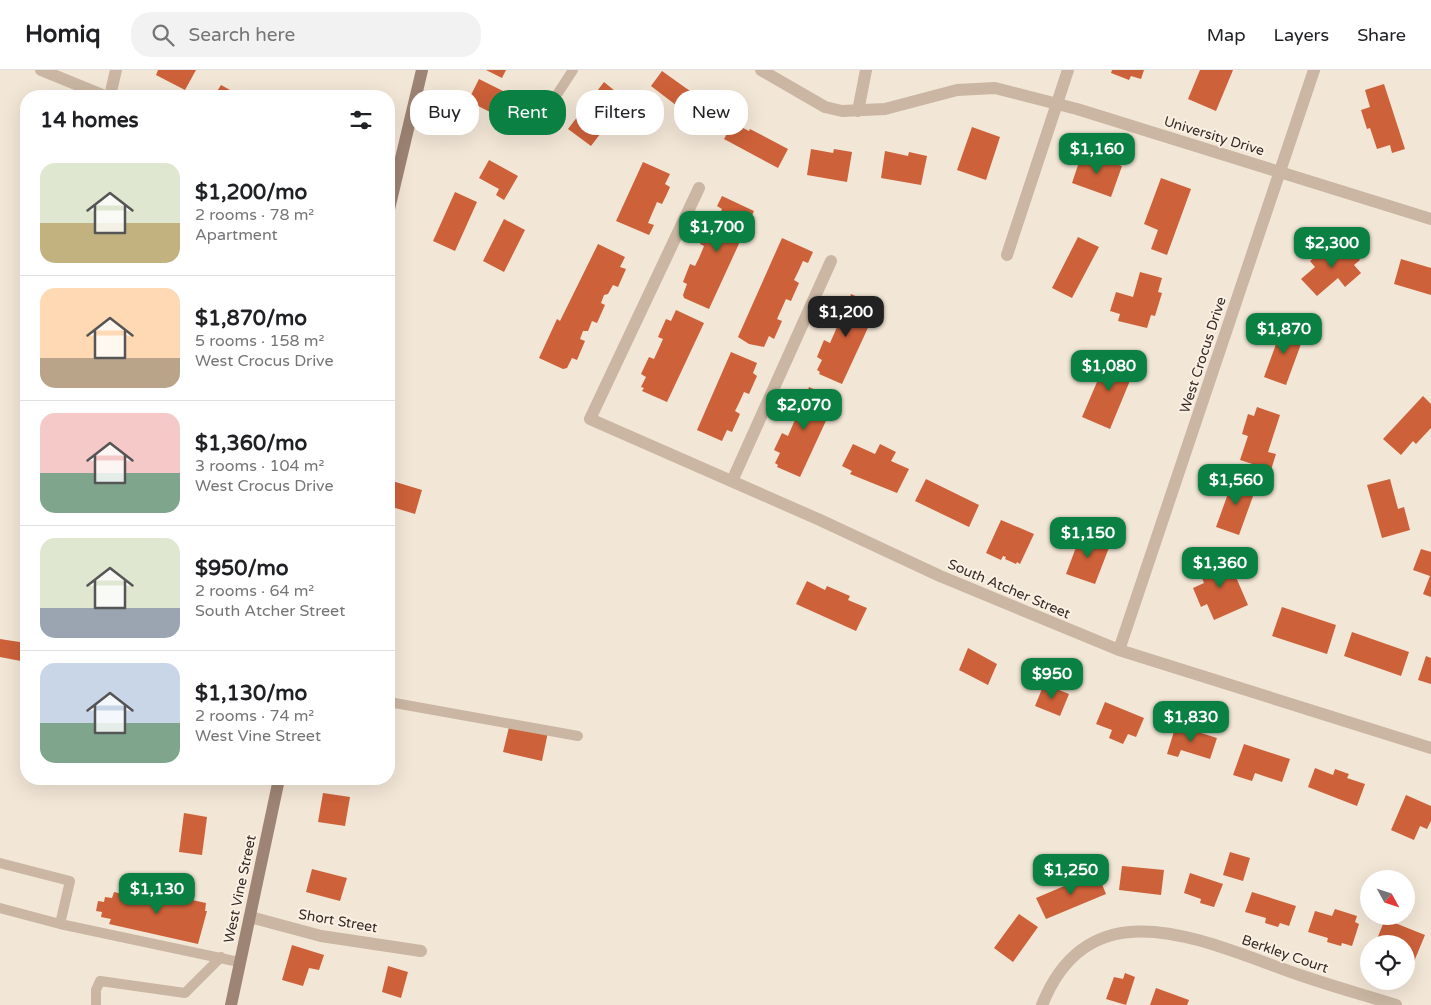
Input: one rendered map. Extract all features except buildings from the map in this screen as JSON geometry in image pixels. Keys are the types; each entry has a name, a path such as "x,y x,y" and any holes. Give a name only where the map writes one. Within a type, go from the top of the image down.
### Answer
{"main road":[{"path":"395,184 422,70"},
{"name":"West Vine Street","path":"231,1005 278,785"}],"street":[{"path":"41,70 90,90"},
{"path":"111,90 116,70"},
{"name":"University Drive","path":"761,70 825,108 858,111 884,109 957,90 995,88 1280,172 1431,219"},
{"path":"858,111 866,70"},
{"path":"1007,255 1068,70"},
{"name":"West Crocus Drive","path":"1119,650 1314,70"},
{"name":"South Atcher Street","path":"699,188 590,419 732,481 940,576 1119,650 1431,748"},
{"path":"732,481 832,260"},
{"name":"Short Street","path":"250,917 320,936 422,951"},
{"name":"Berkley Court","path":"1042,1005 1058,973 1071,958 1086,946 1118,933 1165,931 1396,1005"}],"lane":[{"path":"560,90 572,70"},
{"path":"395,703 578,736"},
{"path":"0,864 70,881 60,924"},
{"path":"0,908 60,924 239,962"},
{"path":"96,1005 96,990 100,981 185,993 221,957"}]}
